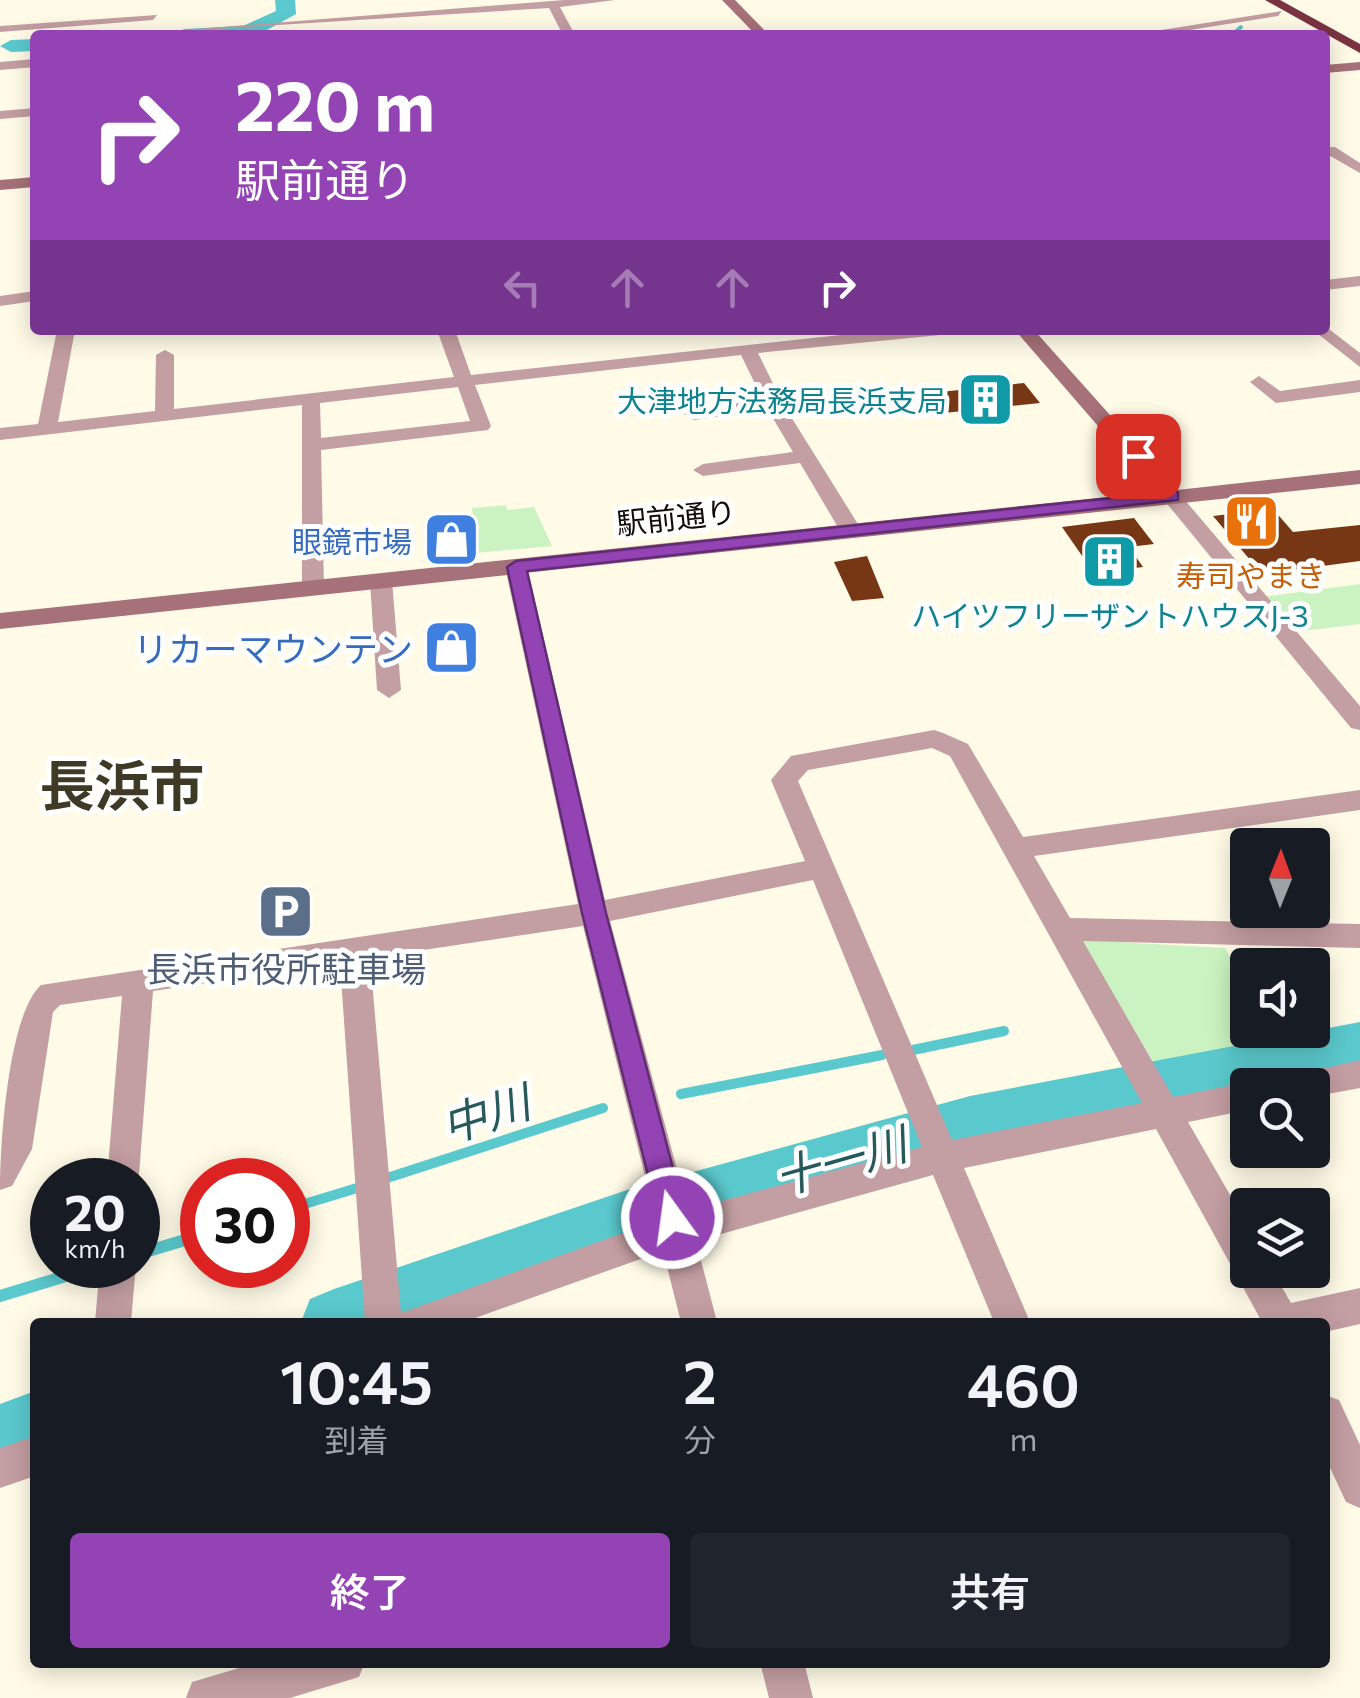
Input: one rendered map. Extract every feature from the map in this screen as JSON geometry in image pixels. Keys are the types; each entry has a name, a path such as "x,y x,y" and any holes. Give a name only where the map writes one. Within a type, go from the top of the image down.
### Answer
{"highway":[{"path":"1254,0 1322,30"},
{"path":"1275,7 1310,30"},
{"path":"1330,34 1360,49"},
{"path":"1330,43 1360,63"}],"main road":[{"path":"728,0 758,30"},
{"path":"1330,68 1360,63"},
{"path":"0,185 30,182"},
{"path":"1028,335 1172,496"},
{"name":"駅前通り","path":"0,621 1360,477"}],"street":[{"path":"370,0 376,18"},
{"path":"554,3 568,30"},
{"path":"214,30 329,16 376,18 554,3 613,3"},
{"path":"1161,30 1275,7"},
{"path":"0,29 158,17"},
{"path":"1,57 30,44"},
{"path":"1,57 30,63"},
{"path":"0,101 30,98"},
{"path":"0,115 30,112"},
{"path":"1330,150 1360,169"},
{"path":"1330,284 1360,281"},
{"path":"0,301 30,297"},
{"path":"48,428 65,335"},
{"path":"314,444 482,426 448,335"},
{"path":"0,434 464,379 747,339 833,335"},
{"path":"1328,335 1360,362"},
{"path":"747,339 774,404 850,529"},
{"path":"164,415 166,355"},
{"path":"1259,382 1276,397 1360,386"},
{"path":"311,398 314,587"},
{"path":"694,414 774,404"},
{"path":"703,470 806,456"},
{"path":"1172,496 1360,722"},
{"path":"516,567 594,913 698,1318"},
{"path":"381,581 390,690"},
{"path":"1010,1318 784,780 800,762 934,740 960,750 1230,1230"},
{"path":"1016,848 1360,800"},
{"path":"0,1175 15,1149 39,1006 52,994 594,913 822,868"},
{"path":"1061,929 1360,936"},
{"path":"354,949 390,1312 671,1212 936,1141 1154,1097 1230,1096"},
{"path":"126,1158 138,982"},
{"path":"1330,1080 1360,1074"},
{"path":"114,1318 116,1288"},
{"path":"1263,1288 1282,1318"},
{"path":"1303,1318 1360,1306"},
{"path":"1330,1430 1346,1481"},
{"path":"0,1468 30,1458"},
{"path":"208,1698 321,1668"},
{"path":"784,1668 791,1698"}],"green space":[{"path":"506,505 507,510 534,507 552,546 476,553 472,508"},
{"path":"1360,584 1360,624 1288,633 1263,597"},
{"path":"1081,940 1225,948 1230,956 1230,1048 1288,1050 1161,1075"}],"building":[{"name":"大津地方法務局長浜支局","path":"1024,383 1040,403 944,413 931,393"},
{"path":"1273,509 1293,532 1360,525 1360,561 1262,574 1213,516"},
{"path":"1134,518 1154,544 1129,547 1143,567 1094,573 1062,527"},
{"path":"867,556 884,598 852,601 834,562"}],"waterway":[{"path":"251,30 286,14 285,0"},
{"path":"1238,30 1241,27"},
{"path":"11,46 30,45"},
{"name":"中川","path":"913,1050 1004,1031"},
{"name":"十一川","path":"345,1318 627,1220 970,1122 1360,1046"},
{"name":"中川","path":"681,1094 882,1055"},
{"name":"中川","path":"387,1178 603,1108"},
{"name":"中川","path":"310,1202 357,1188"},
{"name":"中川","path":"160,1247 180,1242"},
{"name":"中川","path":"0,1296 30,1287"},
{"name":"十一川","path":"0,1439 30,1428"}],"place":[{"name":"大津地方法務局長浜支局","path":"986,399"},
{"name":"寿司やまき","path":"1251,522"},
{"name":"眼鏡市場","path":"451,540"},
{"name":"ハイツフリーザントハウスJ-3","path":"1110,562"},
{"name":"リカーマウンテン","path":"452,647"},
{"name":"長浜市役所駐車場","path":"286,911"}],"district":[{"name":"長浜市","path":"122,783"}],"route":[{"path":"672,1218 594,913 516,567 1172,496 1138,456"}]}
